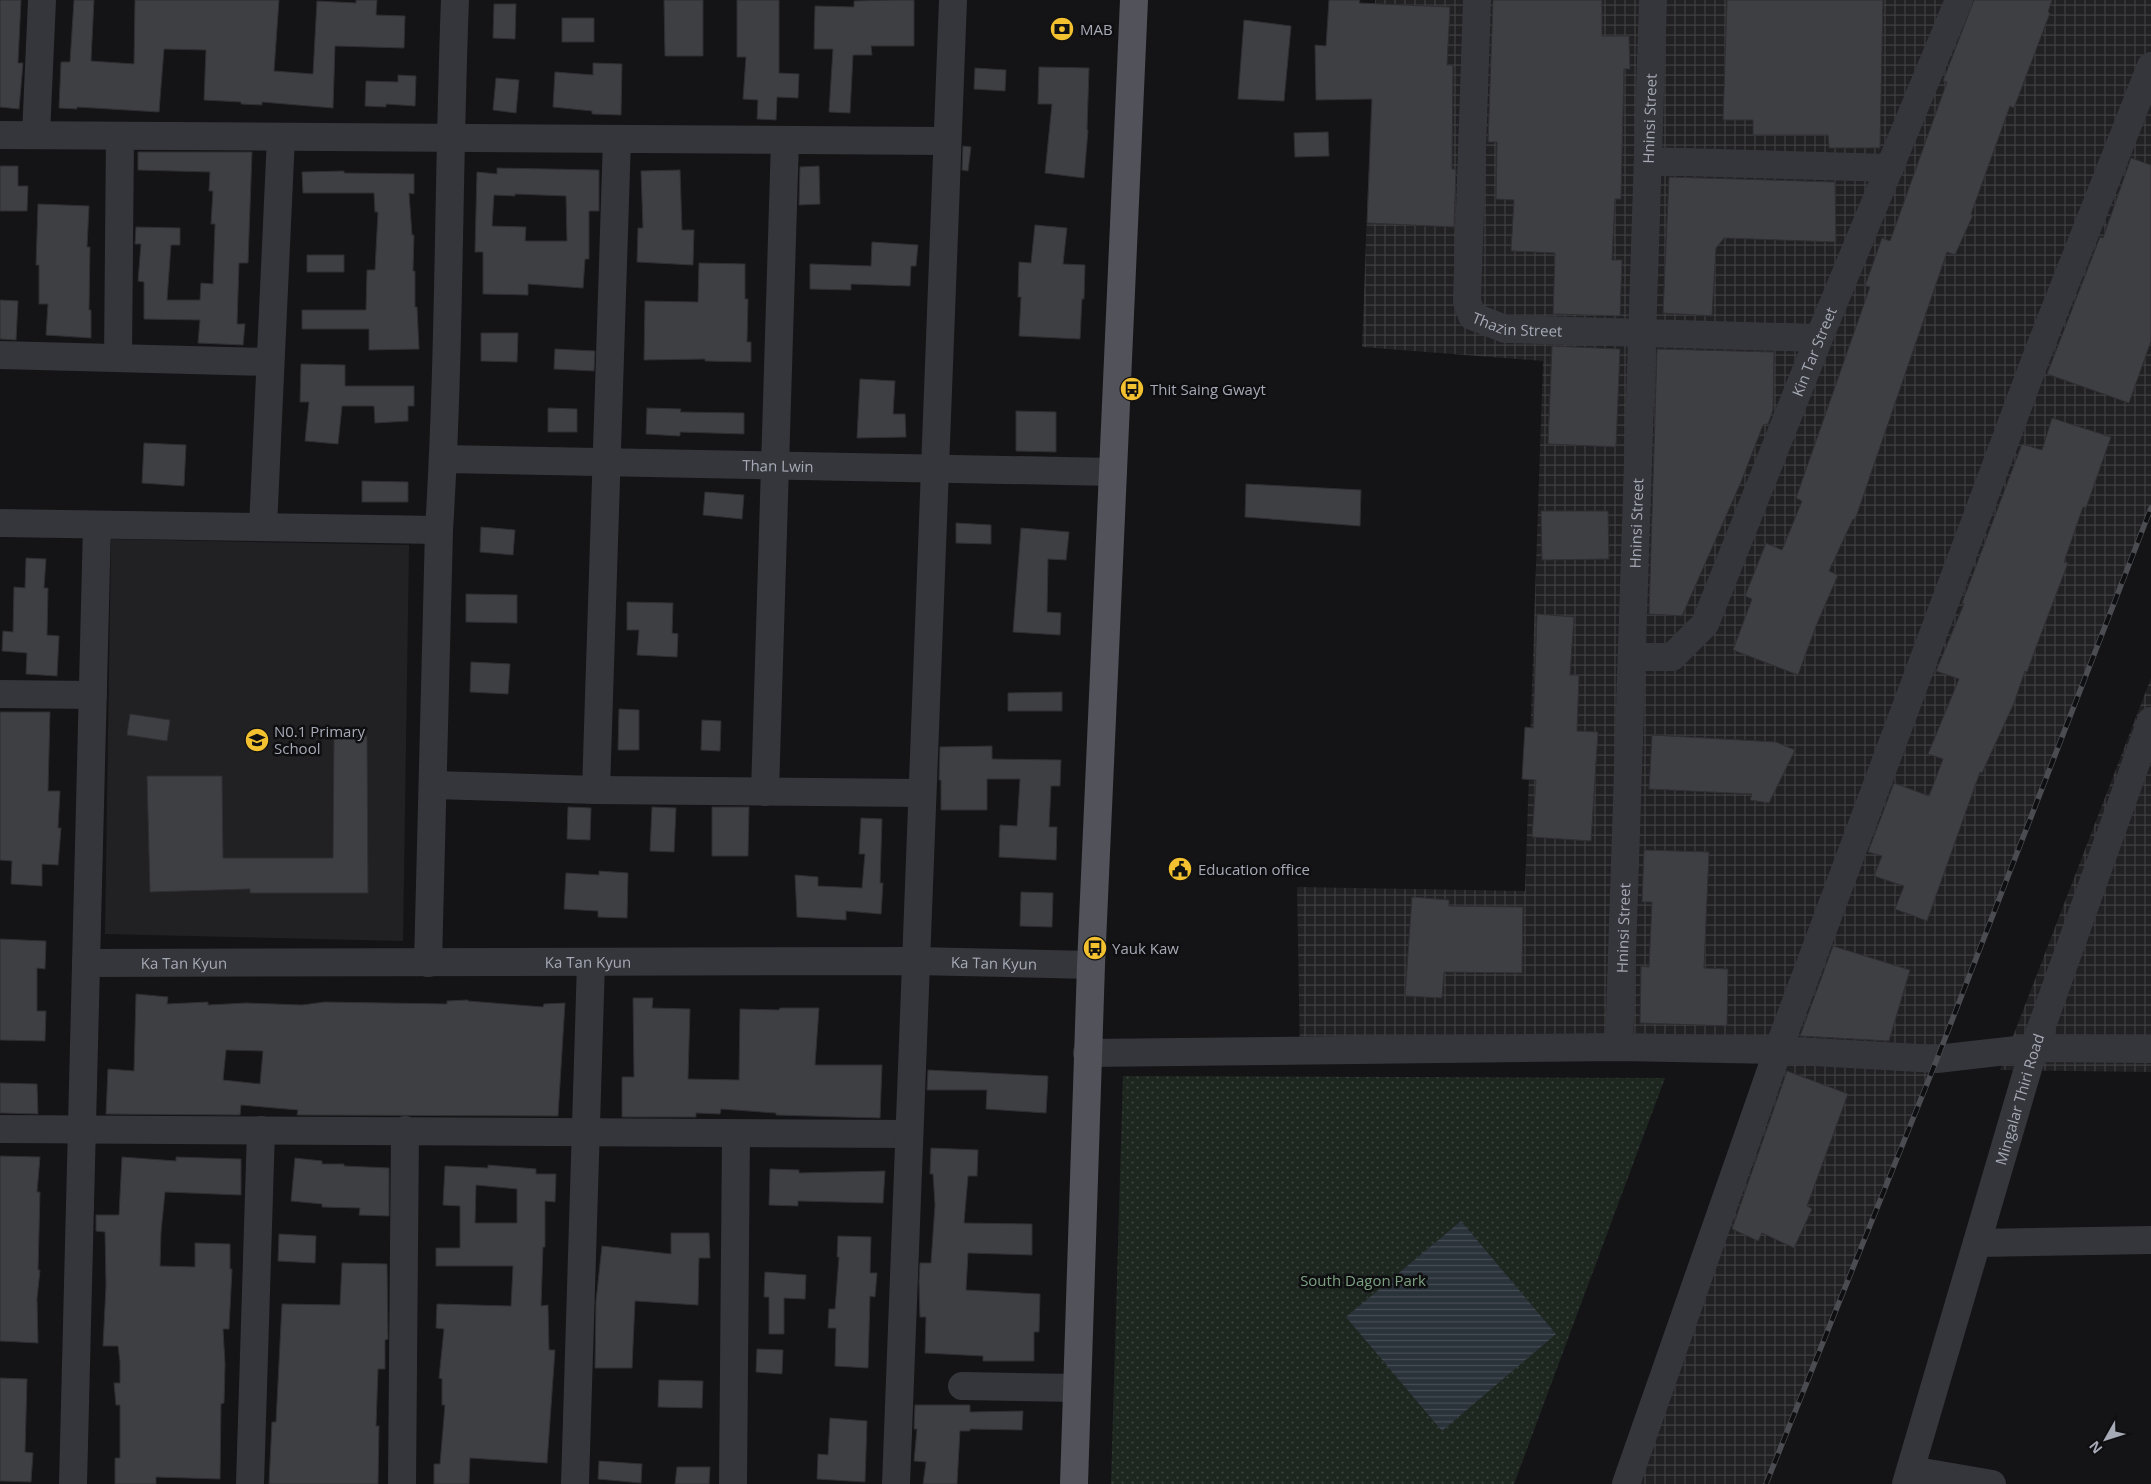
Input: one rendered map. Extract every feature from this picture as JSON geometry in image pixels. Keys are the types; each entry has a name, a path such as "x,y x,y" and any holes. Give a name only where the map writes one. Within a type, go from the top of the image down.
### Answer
{"main road":[{"path":"1074,1484 1087,1053 1134,0"}],"street":[{"path":"36,135 42,0"},
{"path":"428,963 439,530 443,459 450,138 456,0"},
{"path":"896,1484 953,0"},
{"name":"Thazin Street","path":"1477,0 1466,301 1472,316 1505,329 1819,338"},
{"name":"Hninsi Street","path":"1619,1048 1653,0"},
{"name":"Kin Tar Street","path":"1632,656 1672,658 1705,624 1819,338 1959,0"},
{"path":"1626,1484 1778,1050 2038,350 2151,66"},
{"path":"0,135 947,141"},
{"path":"118,358 120,136"},
{"path":"263,527 281,137"},
{"path":"596,790 617,139"},
{"path":"765,792 785,140"},
{"path":"1648,161 1890,168"},
{"path":"0,355 270,362"},
{"name":"Than Lwin","path":"443,459 1113,472"},
{"path":"0,523 439,530"},
{"path":"73,1484 97,524"},
{"path":"0,694 93,695"},
{"name":"Mingalar Thiri Road","path":"1908,1477 2034,1048 2151,720"},
{"path":"434,785 596,790 922,792"},
{"name":"Ka Tan Kyun","path":"86,964 916,961 1091,964"},
{"path":"575,1484 591,962"},
{"path":"1087,1053 1619,1048 1778,1050 1937,1059 2034,1048 2151,1049"},
{"path":"0,1128 909,1134"},
{"path":"250,1484 261,1130"},
{"path":"402,1484 405,1130"},
{"path":"733,1484 736,1134"},
{"path":"1977,1243 2151,1240"},
{"path":"962,1386 1077,1388"},
{"path":"1908,1477 1992,1484"}],"shaded area":[{"path":"1375,0 2151,0 2151,508 2023,837 1766,1484 1626,1484 1778,1050 1300,1054 1297,887 1525,891 1543,361 1362,347"},
{"name":"N0.1 Primary School","path":"111,539 409,545 403,941 105,934"},
{"path":"2151,678 2151,1072 2000,1070"},
{"path":"1461,1221 1556,1334 1442,1431 1346,1317"}],"green space":[{"name":"South Dagon Park","path":"1123,1076 1665,1078 1514,1484 1111,1484"}],"building":[{"path":"0,0 21,0 18,63 23,63 19,109 0,107"},
{"path":"74,0 94,0 91,61 134,64 135,0 279,0 274,71 313,74 317,1 356,3 356,0 377,0 376,15 405,16 404,48 335,46 333,108 262,102 262,105 241,104 241,102 204,100 206,50 164,49 159,112 77,107 77,109 59,108 61,62 70,62"},
{"path":"664,0 703,0 703,56 665,56"},
{"path":"737,0 779,0 779,73 799,74 798,98 777,97 776,120 757,119 758,100 743,99 746,57 737,57"},
{"path":"914,0 914,46 871,46 872,55 853,55 850,113 829,112 833,49 814,49 815,6 854,7 854,1"},
{"path":"1329,0 1360,0 1359,3 1450,7 1447,65 1453,65 1452,169 1456,169 1454,227 1367,223 1372,99 1316,100 1315,45 1326,46"},
{"path":"1493,0 1602,0 1602,36 1629,36 1630,69 1624,69 1621,199 1615,199 1612,260 1622,260 1620,316 1553,314 1555,253 1511,251 1514,200 1496,199 1497,142 1488,142"},
{"path":"1727,0 1883,0 1880,148 1829,148 1828,135 1753,135 1753,120 1723,120"},
{"path":"1974,0 2052,0 2048,12 2050,13 2014,108 2010,106 1971,214 1973,215 1955,255 1947,252 1855,520 1853,519 1829,571 1838,575 1798,675 1733,650 1752,599 1745,596 1766,543 1782,550 1802,501 1796,498 1870,287 1865,286 1882,238 1890,241 1947,82 1943,81"},
{"path":"494,4 516,4 515,39 493,38"},
{"path":"562,18 594,18 594,42 562,42"},
{"path":"1244,20 1291,26 1284,101 1238,99"},
{"path":"593,63 622,64 621,115 592,114 592,111 553,107 555,72 593,75"},
{"path":"1039,67 1089,68 1088,130 1084,178 1045,173 1052,104 1038,104"},
{"path":"975,68 1006,70 1005,91 974,89"},
{"path":"398,75 416,76 415,106 386,104 386,107 365,106 366,81 398,82"},
{"path":"496,78 519,80 516,113 493,110"},
{"path":"1328,132 1329,156 1295,157 1294,133"},
{"path":"963,146 971,147 968,171 962,170"},
{"path":"138,152 252,152 248,263 239,263 237,324 245,324 243,345 198,343 200,320 144,319 144,282 138,281 141,244 135,244 136,227 180,228 180,245 171,245 167,300 200,300 201,283 213,284 215,224 211,224 213,191 209,191 210,172 138,170"},
{"path":"2131,158 2151,165 2151,341 2129,403 2047,374 2100,237 2103,238"},
{"path":"0,166 18,166 18,186 28,186 27,211 0,211"},
{"path":"819,166 820,204 799,205 800,167"},
{"path":"497,168 599,170 599,211 589,211 589,259 585,259 583,288 528,284 528,295 483,294 483,252 475,252 477,172 497,174","holes":["494,195 566,196 567,241 525,241 526,227 492,226"]},
{"path":"680,170 682,230 694,230 693,265 637,262 638,228 643,228 641,171"},
{"path":"344,171 344,173 414,174 414,194 409,193 412,235 414,235 413,271 415,271 415,307 417,307 419,349 369,350 369,329 302,329 302,310 366,310 367,270 375,270 378,212 375,212 374,193 303,193 302,172"},
{"path":"1669,177 1835,182 1836,242 1724,238 1716,248 1712,316 1663,313"},
{"path":"38,204 89,206 87,247 90,247 89,310 91,310 91,338 46,335 48,304 39,304 39,265 36,265"},
{"path":"1035,225 1067,228 1063,264 1085,265 1080,339 1019,336 1021,297 1018,297 1019,262 1031,263"},
{"path":"872,242 918,245 916,266 911,266 910,286 851,284 851,290 810,289 810,264 871,266"},
{"path":"307,255 344,255 344,272 307,272"},
{"path":"699,263 745,264 745,299 748,299 747,342 751,342 751,362 705,361 705,359 644,360 645,301 698,302"},
{"path":"0,300 18,301 16,340 0,339"},
{"path":"481,333 518,333 517,362 481,361"},
{"path":"1552,346 1620,349 1616,447 1548,444"},
{"path":"555,349 595,351 594,371 554,369"},
{"path":"1657,349 1774,352 1773,410 1768,424 1763,425 1741,482 1682,616 1649,614"},
{"path":"301,364 345,365 345,386 414,386 414,406 408,406 408,421 375,423 374,406 342,406 338,444 305,441 309,402 300,402"},
{"path":"860,379 895,381 893,414 905,414 906,437 857,438"},
{"path":"548,408 577,409 577,432 548,432"},
{"path":"647,408 681,409 680,412 744,413 744,434 680,432 680,436 646,434"},
{"path":"1016,411 1056,412 1056,452 1016,451"},
{"path":"2052,418 2111,437 2086,508 2083,507 2064,562 2068,563 2027,672 2025,671 2014,703 1982,773 1980,772 1927,921 1895,909 1904,886 1874,876 1882,856 1868,852 1894,783 1929,796 1943,759 1928,754 1959,679 1936,671 1964,604 1962,603 2022,444 2042,450"},
{"path":"144,443 186,445 184,486 142,483"},
{"path":"362,481 408,482 408,502 362,502"},
{"path":"1246,484 1361,490 1360,526 1245,517"},
{"path":"705,492 744,495 742,519 703,515"},
{"path":"1541,511 1608,511 1609,559 1542,560"},
{"path":"956,523 991,525 991,544 956,543"},
{"path":"481,527 515,530 513,555 480,552"},
{"path":"1021,528 1069,532 1066,560 1048,559 1047,612 1061,613 1060,635 1013,632"},
{"path":"26,558 46,559 44,588 48,588 47,635 59,636 57,676 26,674 27,653 2,651 3,631 13,632 14,587 25,588"},
{"path":"466,594 517,595 517,623 466,622"},
{"path":"627,602 673,603 672,633 678,634 677,657 637,655 639,630 627,630"},
{"path":"1537,614 1574,617 1570,675 1579,675 1577,731 1598,732 1591,841 1532,837 1536,780 1522,779 1525,727 1533,728"},
{"path":"471,662 510,664 508,694 470,692"},
{"path":"1062,692 1062,711 1008,711 1008,693"},
{"path":"619,709 639,710 639,750 618,750"},
{"path":"0,712 50,712 48,791 60,791 58,828 61,828 58,865 42,864 42,886 11,884 12,861 0,860"},
{"path":"130,714 170,720 167,741 127,735"},
{"path":"702,720 721,721 720,751 701,750"},
{"path":"1652,735 1776,742 1795,750 1769,803 1750,800 1752,794 1649,789"},
{"path":"334,736 367,736 368,893 250,893 250,889 150,892 147,776 222,776 223,858 333,858"},
{"path":"992,746 992,759 1061,760 1060,786 1051,786 1049,827 1057,827 1056,860 999,857 1000,825 1017,826 1020,779 987,779 987,810 941,810 941,780 939,780 940,747"},
{"path":"568,807 591,808 590,840 567,839"},
{"path":"652,807 676,808 674,852 650,851"},
{"path":"712,807 749,807 748,856 712,856"},
{"path":"861,818 882,819 880,883 883,883 881,914 846,911 846,920 797,917 795,875 818,877 818,886 862,888 865,854 859,854"},
{"path":"1644,850 1709,852 1704,968 1728,969 1727,1026 1640,1023 1641,966 1649,967 1652,902 1642,902"},
{"path":"599,871 628,873 627,918 598,917 598,911 564,909 566,873 599,875"},
{"path":"1021,892 1053,893 1052,927 1020,926"},
{"path":"1412,897 1449,900 1449,906 1523,907 1522,973 1444,972 1442,998 1405,996"},
{"path":"0,939 46,941 45,969 37,968 37,1011 46,1011 45,1041 0,1040"},
{"path":"1833,946 1910,970 1889,1041 1800,1036"},
{"path":"136,994 168,997 167,1004 208,1002 208,1005 246,1003 302,1005 325,1002 447,1004 447,1001 468,1000 543,1007 544,1004 565,1003 558,1116 297,1115 298,1110 241,1105 240,1115 106,1114 108,1069 134,1071","holes":["226,1050 263,1051 260,1084 223,1080"]},
{"path":"633,998 653,998 652,1008 690,1009 688,1079 739,1080 740,1009 819,1008 815,1065 882,1065 880,1118 776,1115 776,1113 721,1109 720,1114 696,1113 696,1117 622,1117 622,1077 634,1077"},
{"path":"928,1070 1048,1076 1046,1113 986,1109 987,1090 927,1090"},
{"path":"1787,1071 1848,1094 1807,1206 1812,1209 1794,1248 1762,1233 1758,1241 1732,1229"},
{"path":"0,1083 37,1084 38,1114 0,1113"},
{"path":"931,1148 978,1150 977,1176 968,1176 964,1223 1032,1224 1032,1255 968,1253 966,1290 1040,1294 1039,1332 1034,1332 1034,1361 983,1361 983,1356 925,1353 926,1317 920,1317 919,1281 920,1263 931,1263 935,1205 933,1174 930,1174"},
{"path":"0,1156 40,1157 37,1192 40,1192 38,1270 40,1270 37,1299 38,1343 0,1341"},
{"path":"122,1157 176,1161 176,1157 241,1159 241,1195 165,1192 161,1232 160,1266 195,1267 195,1243 230,1244 230,1269 232,1269 229,1329 223,1329 225,1364 224,1403 221,1404 220,1479 156,1477 156,1484 115,1484 115,1458 120,1458 120,1405 116,1405 114,1383 120,1383 120,1362 118,1346 103,1346 106,1286 105,1232 96,1231 96,1215 119,1215"},
{"path":"295,1158 322,1161 322,1164 389,1168 389,1216 359,1215 360,1208 322,1207 322,1204 291,1201"},
{"path":"488,1165 536,1169 536,1174 556,1174 555,1202 545,1201 545,1247 543,1247 541,1306 548,1305 549,1350 555,1350 547,1463 470,1458 469,1484 434,1484 434,1464 440,1464 445,1405 442,1405 442,1379 439,1378 444,1329 436,1328 437,1304 511,1306 513,1266 436,1266 436,1248 460,1248 460,1206 443,1205 445,1166 488,1168","holes":["476,1185 517,1189 517,1223 475,1223"]},
{"path":"770,1169 799,1170 799,1173 885,1171 883,1203 798,1201 798,1206 769,1205"},
{"path":"671,1233 709,1233 710,1258 699,1258 698,1305 635,1301 632,1368 595,1368 596,1301 602,1246 671,1254"},
{"path":"279,1234 316,1236 315,1263 278,1261"},
{"path":"838,1236 871,1237 870,1273 877,1273 875,1297 870,1296 868,1368 835,1366 836,1328 828,1328 829,1309 835,1309 839,1257 837,1257"},
{"path":"342,1263 387,1264 388,1339 385,1340 385,1369 378,1369 376,1426 379,1426 378,1484 269,1484 272,1422 276,1422 282,1304 340,1305"},
{"path":"765,1272 806,1275 805,1299 784,1298 784,1334 769,1334 769,1297 764,1297"},
{"path":"757,1349 783,1350 782,1374 756,1372"},
{"path":"0,1378 27,1379 25,1452 33,1453 31,1482 0,1481"},
{"path":"659,1380 703,1381 702,1408 658,1407"},
{"path":"915,1405 970,1405 970,1412 1023,1411 1022,1430 970,1429 970,1431 960,1431 957,1484 923,1484 926,1462 914,1461 917,1429 914,1429"},
{"path":"830,1418 867,1421 865,1482 817,1479 818,1454 828,1455"},
{"path":"599,1461 642,1464 641,1483 598,1479"},
{"path":"677,1467 710,1467 709,1484 675,1484"}],"railway":[{"path":"1766,1484 1937,1059 2151,508"}],"place":[{"name":"MAB","path":"1062,29"},
{"name":"Thit Saing Gwayt","path":"1132,389"},
{"name":"N0.1 Primary School","path":"257,740"},
{"name":"Education office","path":"1180,869"},
{"name":"Yauk Kaw","path":"1095,948"}]}
